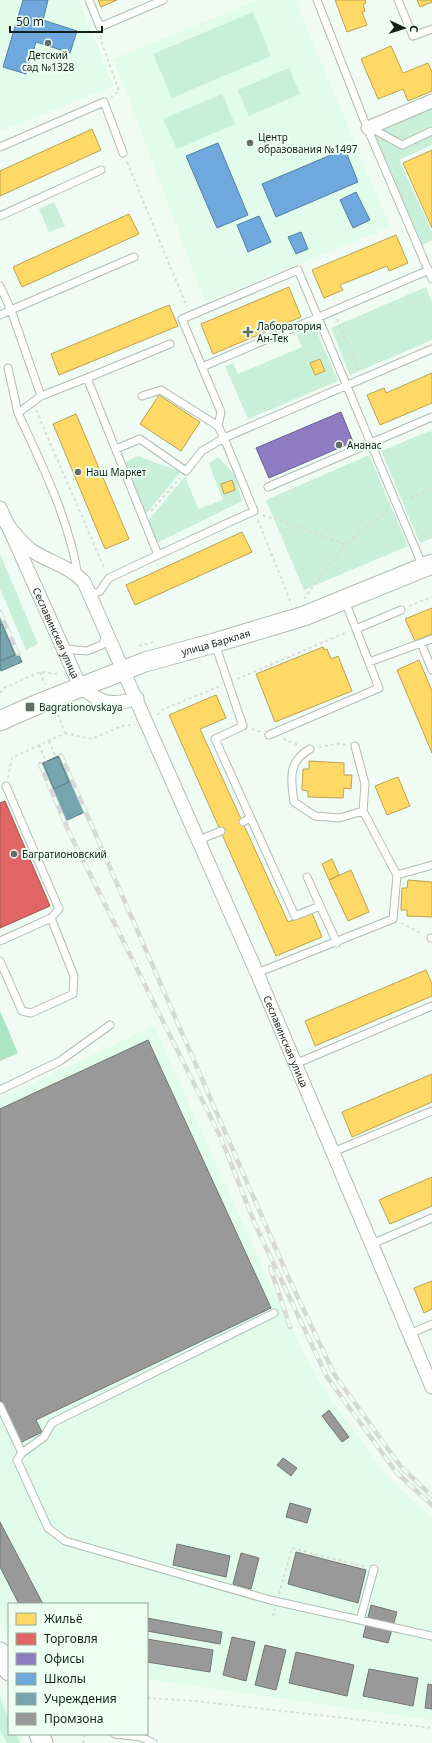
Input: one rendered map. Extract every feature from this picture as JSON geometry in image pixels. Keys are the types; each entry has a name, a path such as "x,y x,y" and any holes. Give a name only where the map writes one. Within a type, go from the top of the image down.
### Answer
{"main road":[{"name":"улица Барклая","path":"7,717 124,669 304,616 345,601 428,566"},
{"path":"0,1652 8,1669"}],"street":[{"path":"370,128 432,101"},
{"name":"Сеславинская улица","path":"0,508 80,686 91,696 104,702 116,704 137,698"},
{"name":"Сеславинская улица","path":"6,523 30,550 48,560 62,565 84,582 147,720 257,973 432,1387"}],"lane":[{"path":"89,0 100,27 163,0"},
{"path":"317,0 432,279"},
{"path":"398,0 413,36 432,29"},
{"path":"0,146 104,102 123,153"},
{"path":"370,128 402,145 432,131"},
{"path":"0,216 101,170"},
{"path":"0,316 134,257"},
{"path":"218,426 221,412 182,319 298,270 397,504 428,566"},
{"path":"202,367 429,270"},
{"path":"0,286 11,310 41,396"},
{"path":"18,413 41,396 170,344"},
{"path":"116,448 140,440 186,471 202,451 224,438 432,349"},
{"path":"8,368 18,413 51,488 74,548 78,576"},
{"path":"87,378 158,555"},
{"path":"90,595 100,591 108,578 254,512 218,426 161,390 142,396"},
{"path":"268,487 432,417"},
{"path":"269,735 379,688 345,601"},
{"path":"356,628 401,610"},
{"path":"63,650 87,651 102,645 108,634"},
{"path":"369,662 432,639"},
{"path":"214,643 243,726 215,738 295,916 320,906"},
{"path":"421,643 432,670"},
{"path":"257,973 337,943 393,918 397,875 363,811 366,784 355,746"},
{"path":"310,749 299,755 290,777 294,802 315,816 339,818 363,811"},
{"path":"0,941 51,918 58,909 6,786"},
{"path":"243,822 250,818"},
{"path":"199,840 221,831"},
{"path":"397,875 432,865"},
{"path":"307,877 337,943"},
{"path":"0,961 22,1011 31,1013 73,994 74,976 51,918"},
{"path":"295,1064 432,1006"},
{"path":"0,1090 60,1061 110,1025"},
{"path":"333,1152 432,1111"},
{"path":"372,1244 432,1218"},
{"path":"274,1314 52,1423 44,1437 22,1453 17,1460 48,1528 65,1541 276,1602 432,1636"},
{"path":"410,1334 432,1324"},
{"path":"0,1406 22,1453"},
{"path":"360,1620 374,1569"},
{"path":"124,1735 141,1737 153,1743"}],"path":[{"path":"100,27 102,43 119,91 104,102"},
{"path":"123,153 190,316"},
{"path":"334,311 363,378"},
{"path":"32,402 108,578"},
{"path":"144,520 186,471"},
{"path":"309,599 302,602 345,544 397,504 432,489"},
{"path":"254,512 345,544"},
{"path":"254,512 291,604 297,603"},
{"path":"401,610 432,597"},
{"path":"65,733 91,739 122,726 136,725 154,717 162,710 356,628"},
{"path":"139,646 161,640"},
{"path":"0,693 4,688 40,672 57,674"},
{"path":"6,786 12,758 57,737"},
{"path":"49,741 56,757"},
{"path":"310,749 338,744 355,746"},
{"path":"39,745 46,762"},
{"path":"393,918 432,938"},
{"path":"273,1616 292,1548 314,1555 374,1569"},
{"path":"289,1558 294,1559"},
{"path":"148,1698 195,1701 432,1728"}],"shaded area":[{"name":"Детский сад №1328","path":"0,0 79,0 113,86 0,131"},
{"name":"Центр образования №1497","path":"257,0 295,0 390,227 205,302 114,59"},
{"path":"253,12 271,56 172,98 153,54"},
{"path":"289,68 300,94 249,116 238,90"},
{"path":"222,94 235,124 177,149 163,119"},
{"path":"432,104 432,128 402,142 380,129"},
{"path":"373,133 402,148 432,134 432,145 399,160 432,232 432,240 422,245"},
{"path":"54,202 65,226 49,232 39,209"},
{"path":"426,287 432,302 432,340 350,375 331,328"},
{"path":"315,327 338,381 248,419 225,366 233,363 238,374 302,347 297,335"},
{"path":"432,430 432,538 420,543 381,451"},
{"path":"369,455 408,546 304,590 266,500"},
{"path":"138,456 181,472 145,515 124,463"},
{"path":"218,457 235,475 242,501 157,543 148,521 185,476 198,509 223,500 209,464"},
{"path":"0,554 38,644 26,650 0,589"},
{"path":"154,1026 285,1317 321,1385 388,1478 432,1518 432,1720 148,1679 148,1603 8,1603 8,1639 0,1622 0,1098"},
{"path":"0,1692 8,1709 8,1735 20,1735 24,1743 0,1743"},
{"path":"0,1700 8,1717 8,1735 16,1735 20,1743 7,1743 0,1730"}],"green space":[{"path":"0,1011 18,1053 0,1061"}],"building: Жильё":[{"path":"98,0 117,0 101,7"},
{"path":"335,0 365,0 366,3 363,5 365,11 362,12 367,25 347,32"},
{"path":"417,0 432,0 432,2 420,7"},
{"path":"391,46 403,73 428,63 432,72 432,91 408,101 403,89 378,99 361,59"},
{"path":"92,129 101,150 0,196 0,171"},
{"path":"432,150 432,228 403,163"},
{"path":"129,214 139,234 22,287 13,267"},
{"path":"396,235 408,263 389,271 387,266 340,285 343,290 324,298 312,270"},
{"path":"289,287 301,317 213,354 201,324"},
{"path":"169,305 178,326 59,375 51,354"},
{"path":"320,359 325,371 315,375 310,363"},
{"path":"432,373 432,403 380,425 367,395 384,388 386,393"},
{"path":"159,395 200,422 181,451 140,424"},
{"path":"76,414 129,539 105,549 53,424"},
{"path":"232,480 235,490 224,494 221,484"},
{"path":"242,532 252,552 135,605 126,585"},
{"path":"432,608 432,634 415,641 405,619"},
{"path":"323,647 324,650 327,649 331,659 338,656 352,691 275,722 256,674"},
{"path":"419,660 432,691 432,753 397,670"},
{"path":"216,695 226,718 200,729 288,922 312,913 322,937 276,956 169,715"},
{"path":"309,761 344,763 344,775 352,775 351,789 344,788 343,798 308,797 308,791 302,790 303,769 309,769"},
{"path":"398,777 410,806 387,815 375,786"},
{"path":"332,859 339,875 329,880 322,864"},
{"path":"351,870 369,912 348,921 329,880"},
{"path":"408,880 432,882 432,917 407,916 407,910 401,910 402,888 407,888"},
{"path":"426,970 432,984 432,996 315,1046 305,1021"},
{"path":"432,1074 432,1102 352,1137 342,1112"},
{"path":"432,1177 432,1206 390,1224 379,1200"},
{"path":"432,1281 432,1309 424,1313 414,1288"}],"building: Торговля":[{"name":"Багратионовский","path":"5,801 50,906 0,928 0,803"}],"building: Офисы":[{"path":"341,412 353,442 269,478 256,448"}],"building: Школы":[{"path":"23,0 48,0 43,20 77,31 70,53 36,42 26,74 3,67"},
{"path":"218,143 248,215 217,228 186,156"},
{"path":"345,149 358,182 276,217 262,184"},
{"path":"356,192 370,220 353,228 340,200"},
{"path":"259,216 271,242 248,252 237,225"},
{"path":"301,232 308,249 296,254 288,237"}],"building: Учреждения":[{"path":"0,612 22,662 1,671 0,668"},
{"path":"2,624 15,655 0,661 0,625"},
{"path":"58,756 69,782 54,789 43,763"},
{"path":"61,756 85,812 65,821 40,764"}],"building: Промзона":[{"path":"148,1040 271,1308 36,1420 42,1432 20,1443 0,1399 0,1109"},
{"path":"329,1410 349,1437 342,1442 322,1416"},
{"path":"283,1458 297,1468 291,1476 277,1465"},
{"path":"290,1503 311,1509 307,1523 286,1517"},
{"path":"0,1522 42,1603 18,1603 0,1567"},
{"path":"177,1544 230,1556 226,1577 173,1565"},
{"path":"296,1552 366,1570 358,1603 288,1584"},
{"path":"241,1553 259,1558 251,1589 233,1584"},
{"path":"371,1605 397,1612 388,1643 363,1637"},
{"path":"148,1618 222,1632 220,1644 148,1631"},
{"path":"232,1637 255,1642 246,1681 223,1675"},
{"path":"148,1639 213,1650 210,1672 148,1662"},
{"path":"265,1645 286,1650 276,1690 255,1685"},
{"path":"296,1652 354,1665 347,1696 289,1683"},
{"path":"369,1669 418,1678 413,1706 363,1696"},
{"path":"428,1684 432,1685 432,1709 425,1708"}],"railway":[{"path":"0,612 18,654"},
{"path":"61,755 286,1272 334,1374 401,1467 432,1496"},
{"path":"40,764 69,832 221,1138 255,1224 327,1377 396,1472 432,1505"},
{"path":"270,1267 290,1327"}],"place":[{"name":"Детский сад №1328","path":"48,43"},
{"name":"Центр образования №1497","path":"250,143"},
{"name":"Лаборатория Ан-Тек","path":"248,332"},
{"name":"Ананас","path":"339,445"},
{"name":"Наш Маркет","path":"78,472"},
{"name":"Bagrationovskaya","path":"30,707"},
{"name":"Багратионовский","path":"14,854"}]}
